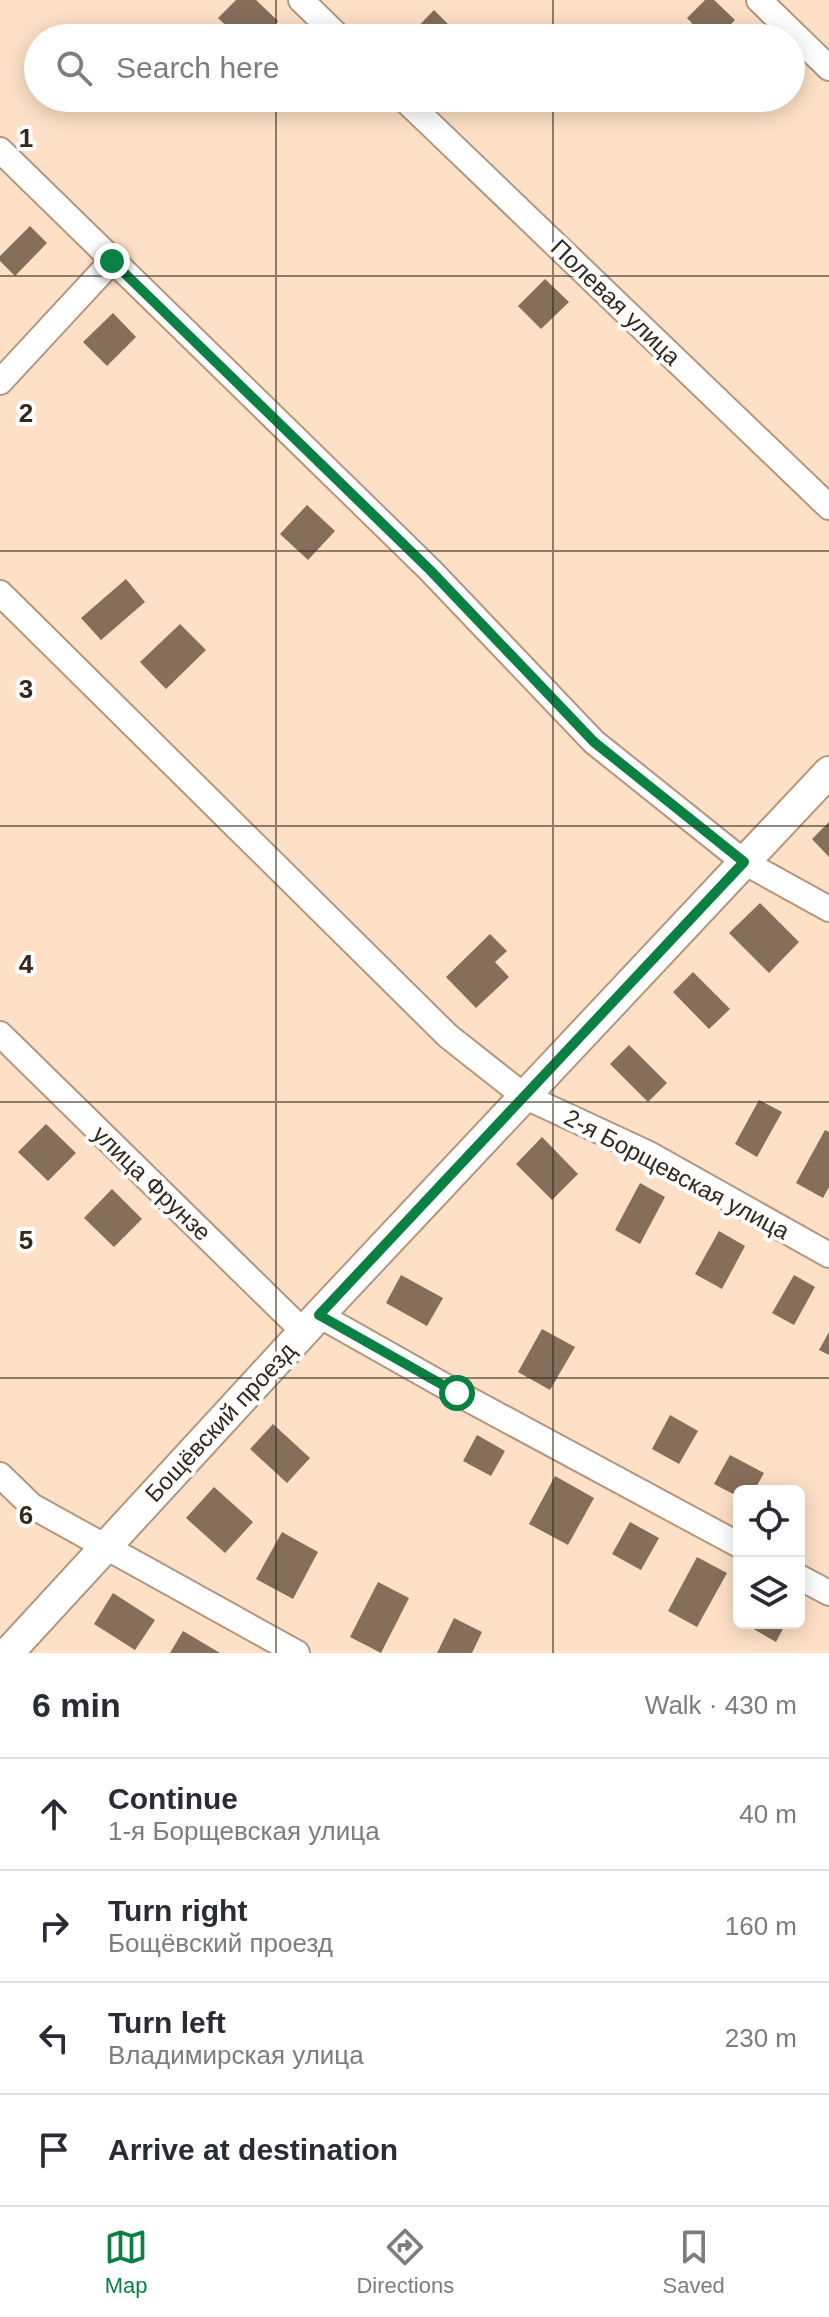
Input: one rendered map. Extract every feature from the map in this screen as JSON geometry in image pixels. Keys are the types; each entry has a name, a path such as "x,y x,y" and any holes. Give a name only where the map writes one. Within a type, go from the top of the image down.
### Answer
{"street":[{"path":"301,0 326,24"},
{"path":"759,0 784,24"},
{"path":"805,45 829,68"},
{"name":"Полевая улица","path":"418,112 829,507"},
{"path":"0,150 430,570 594,742 744,862 829,909"},
{"path":"0,382 112,261"},
{"name":"2-я Борщевская улица","path":"0,593 448,1036 524,1096 649,1154 829,1255"},
{"name":"Бощёвский проезд","path":"8,1653 311,1323 829,772"},
{"name":"улица Фрунзе","path":"0,1034 311,1323 457,1393 733,1542"},
{"path":"0,1475 32,1506 297,1653"},
{"path":"805,1580 829,1593"}],"building":[{"path":"236,0 256,0 278,21 275,24 224,24 218,18"},
{"path":"705,0 714,0 735,20 731,24 691,24 687,18"},
{"path":"434,10 448,24 420,24"},
{"path":"30,226 47,243 15,276 0,261 0,256"},
{"path":"545,279 569,302 541,329 518,306"},
{"path":"113,313 136,337 107,366 83,342"},
{"path":"307,505 335,531 308,560 280,534"},
{"path":"126,579 145,602 101,640 81,618"},
{"path":"180,624 206,650 166,689 140,662"},
{"path":"829,822 829,857 812,839"},
{"path":"760,903 799,942 769,973 729,933"},
{"path":"490,934 507,951 495,962 509,977 476,1008 446,977"},
{"path":"693,972 730,1009 709,1029 673,992"},
{"path":"629,1045 667,1083 648,1102 610,1064"},
{"path":"759,1100 782,1112 757,1157 735,1144"},
{"path":"46,1124 76,1153 48,1181 18,1152"},
{"path":"825,1130 829,1132 829,1187 823,1198 796,1183"},
{"path":"542,1137 578,1174 552,1200 516,1164"},
{"path":"640,1183 665,1197 640,1244 615,1230"},
{"path":"112,1189 142,1219 114,1247 84,1218"},
{"path":"719,1231 745,1246 722,1289 695,1274"},
{"path":"401,1275 443,1298 427,1326 386,1303"},
{"path":"794,1275 815,1287 794,1325 772,1313"},
{"path":"542,1329 575,1347 550,1390 518,1372"},
{"path":"829,1332 829,1355 819,1350"},
{"path":"670,1415 698,1431 679,1464 652,1449"},
{"path":"273,1424 310,1458 287,1483 250,1449"},
{"path":"477,1435 505,1451 491,1476 463,1461"},
{"path":"730,1455 764,1473 757,1485 733,1485 733,1494 714,1484"},
{"path":"555,1476 594,1498 568,1545 529,1524"},
{"path":"214,1487 253,1522 225,1553 186,1518"},
{"path":"630,1522 659,1538 641,1570 612,1554"},
{"path":"282,1532 318,1552 293,1599 256,1579"},
{"path":"697,1557 727,1573 697,1627 668,1611"},
{"path":"378,1582 409,1598 381,1653 350,1637"},
{"path":"113,1593 155,1620 135,1650 94,1624"},
{"path":"454,1618 482,1632 472,1653 437,1653"},
{"path":"753,1629 783,1629 776,1642"},
{"path":"183,1631 220,1653 170,1653"}],"route":[{"path":"112,261 430,570 594,742 744,862 319,1315 457,1393"}]}
